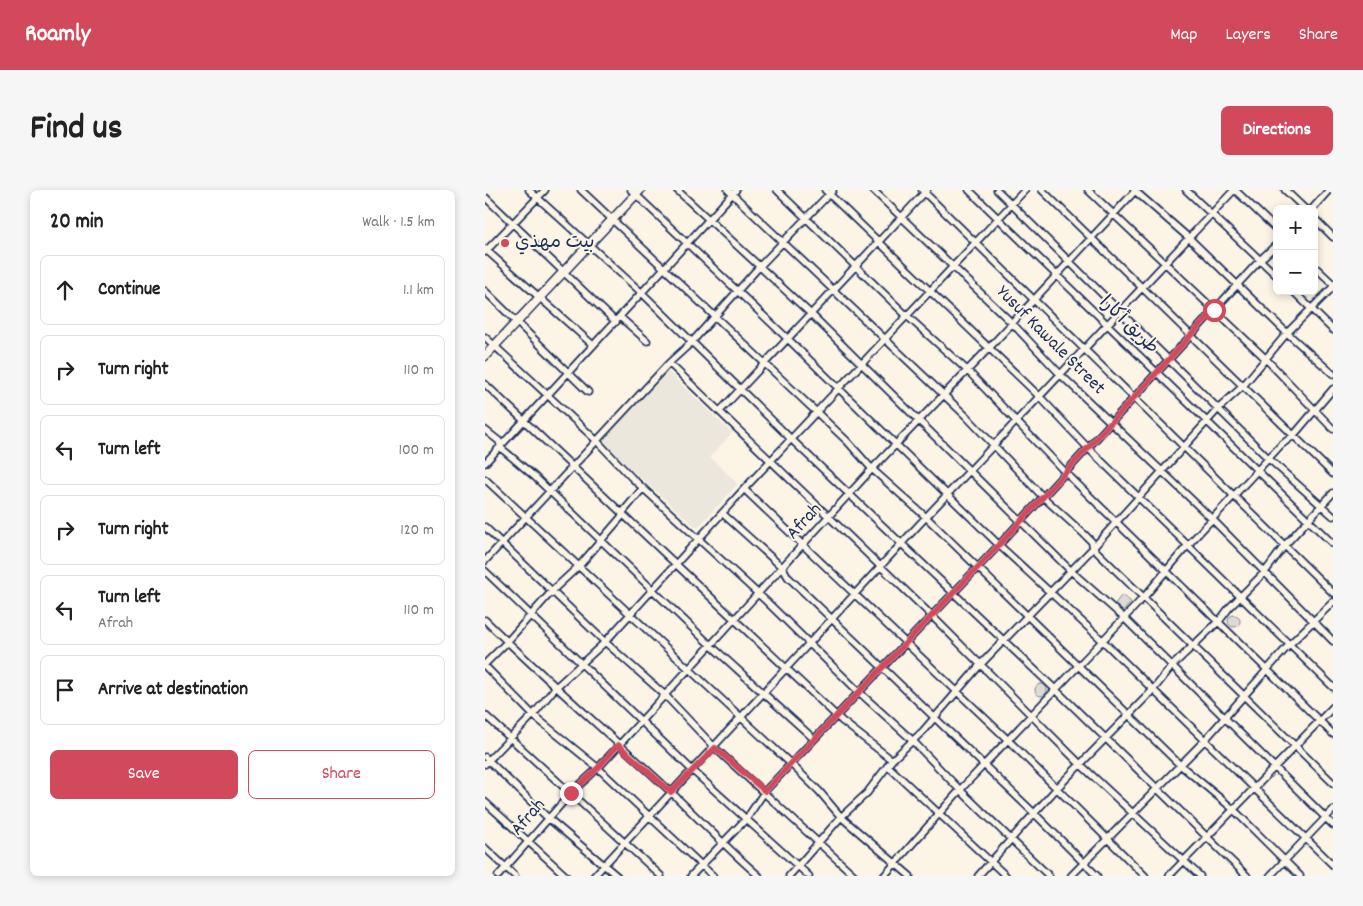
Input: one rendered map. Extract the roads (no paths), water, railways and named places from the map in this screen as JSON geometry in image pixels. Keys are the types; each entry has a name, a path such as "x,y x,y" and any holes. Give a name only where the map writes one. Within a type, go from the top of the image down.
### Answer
{"main road":[{"path":"485,356 588,246 636,191"}],"street":[{"path":"529,190 588,246 642,293 691,343 1056,690 1104,739 1158,788 1247,876"},
{"path":"545,190 485,250 593,344"},
{"path":"581,190 613,218 663,270 715,316 872,469 926,518 1179,764 1233,809 1299,876"},
{"path":"677,190 812,315 1022,520 1071,571 1123,617 1333,825"},
{"path":"777,190 906,315 968,371 1065,472 1220,620 1333,734"},
{"name":"Yusuf Kawale Street","path":"873,190 1012,323 1061,374 1265,572 1333,641"},
{"name":"طريق أكارا","path":"969,190 1106,326 1333,544"},
{"path":"997,190 1269,458 1333,516"},
{"path":"617,876 548,818 486,760 511,739 555,688 605,642 743,490 1025,190"},
{"path":"1041,190 1333,474"},
{"path":"1088,190 1266,359 1333,429"},
{"path":"1135,190 1189,238 1287,333 1333,374"},
{"name":"Afrah","path":"498,876 571,793 598,768 710,645 829,519 872,469 968,371 1033,298 1114,215 1135,190"},
{"path":"1186,190 1273,272"},
{"path":"594,876 671,792 715,748 764,692 880,567 971,472 1039,396 1085,351 1163,263 1234,190 1273,226"},
{"path":"1285,190 1301,205"},
{"path":"1316,205 1329,190"},
{"path":"636,191 736,292 788,339 1049,593 1103,641 1305,840 1333,865"},
{"path":"485,463 593,344 709,221 732,191 995,445 1043,497 1084,534 1091,542 1093,548 1145,596 1333,783"},
{"path":"485,560 669,363 691,343 829,191 878,242 1039,396 1088,448 1333,687"},
{"path":"720,411 812,315 925,191 1085,351 1333,593"},
{"path":"485,197 564,271 618,319 647,341"},
{"path":"1318,222 1333,237"},
{"path":"691,876 747,818 765,791 790,763 907,644 931,615 1113,423 1155,372 1273,248"},
{"path":"789,876 841,817 867,793 980,665 1093,548 1137,496 1219,408 1243,386 1287,333 1333,285 1318,270"},
{"path":"485,291 569,371 588,392"},
{"path":"1297,295 1333,330"},
{"path":"485,337 912,740 960,790 1049,876"},
{"path":"669,363 829,519 931,615 1080,764 1200,876"},
{"path":"485,384 891,764 940,815 1006,876"},
{"path":"884,876 940,815 960,790 985,766 1103,641 1123,617 1145,596 1211,519 1256,471 1293,436 1333,388"},
{"path":"485,430 499,441 500,445 710,645 814,739"},
{"path":"485,478 790,763 819,791 841,817 910,876"},
{"path":"643,488 623,512 623,515 580,565 553,590 485,665 533,715 598,768 713,876"},
{"path":"743,490 1008,740 1145,876"},
{"path":"978,876 990,860 1011,840 1057,788 1127,714 1153,690 1172,666 1220,620 1229,608 1265,572 1285,545 1333,493"},
{"path":"723,513 783,568 788,577 1035,813 1083,864 1097,876"},
{"path":"485,527 553,590 605,642 665,695 715,748 765,791 855,876"},
{"path":"485,572 692,770 809,876"},
{"path":"1071,876 1158,788 1179,764 1204,741 1269,670 1289,645 1314,623 1333,602"},
{"path":"485,620 555,688 671,792 722,844 759,876"},
{"path":"1169,876 1333,707"},
{"path":"485,715 661,876"},
{"path":"485,802 566,876"},
{"path":"1271,876 1333,810"},
{"path":"485,848 515,876"}],"place":[{"name":"بيت مهذي","path":"505,243"}]}
